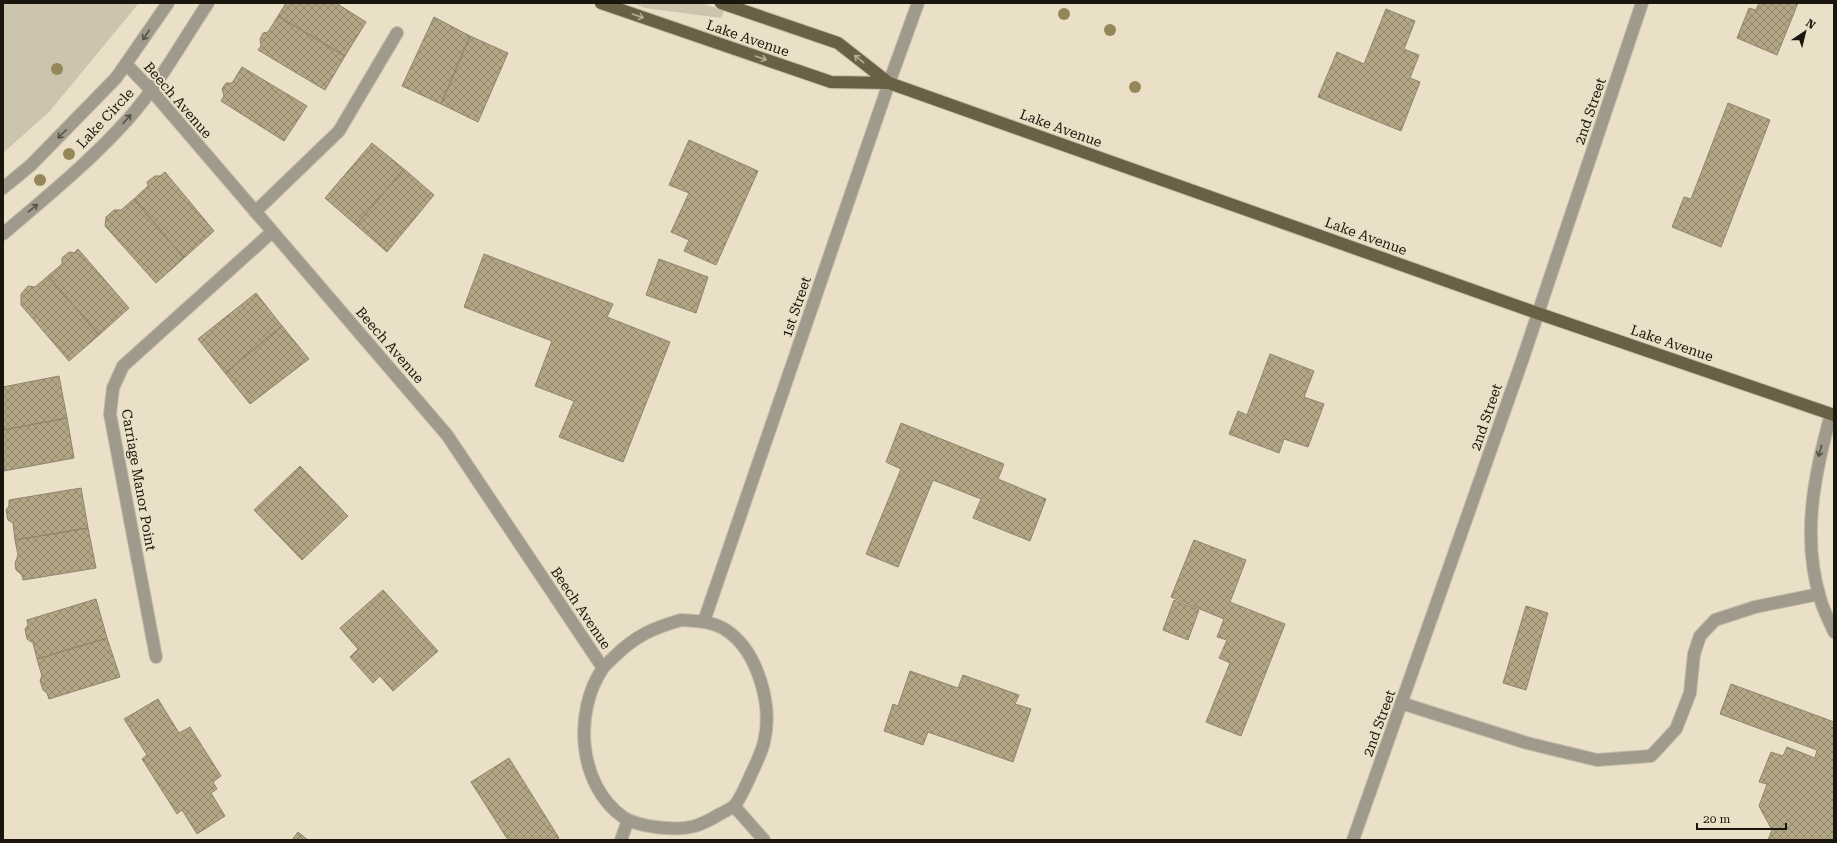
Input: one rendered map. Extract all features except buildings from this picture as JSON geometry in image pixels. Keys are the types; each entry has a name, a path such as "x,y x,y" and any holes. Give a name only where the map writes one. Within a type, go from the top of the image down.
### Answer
{"main road":[{"name":"Lake Avenue","path":"601,3 831,82 889,83 1537,313 1832,414"},
{"name":"Lake Avenue","path":"721,3 838,43 889,83"}],"street":[{"name":"Lake Circle","path":"3,188 31,164 116,78 168,3"},
{"name":"Lake Circle","path":"3,234 106,143 129,118 151,90 208,3"},
{"name":"1st Street","path":"704,621 889,83 918,3"},
{"name":"2nd Street","path":"1353,840 1522,361 1642,3"},
{"path":"255,212 339,131 397,34"},
{"name":"Beech Avenue","path":"126,64 151,90 447,435 603,668"},
{"name":"Carriage Manor Point","path":"156,657 110,414 113,388 123,366 272,232"},
{"path":"1832,414 1818,460 1812,496 1810,532 1813,566 1819,594 1834,632"},
{"path":"1402,704 1527,743 1597,760 1651,756 1676,729 1690,693 1694,654 1700,636 1715,620 1755,607 1819,594"},
{"name":"Beech Avenue","path":"681,620 704,621 726,630 741,645 757,668 764,692 767,719 764,742 745,787 734,806 701,825 679,830 658,828 628,820 612,809 598,789 588,769 584,719 592,691 603,668 639,636 660,626 681,620"},
{"path":"734,806 764,840"},
{"path":"621,840 628,820"}],"shaded area":[{"path":"3,3 139,3 49,112 3,153"},
{"path":"632,3 702,3 724,11 721,18 645,8"}]}
